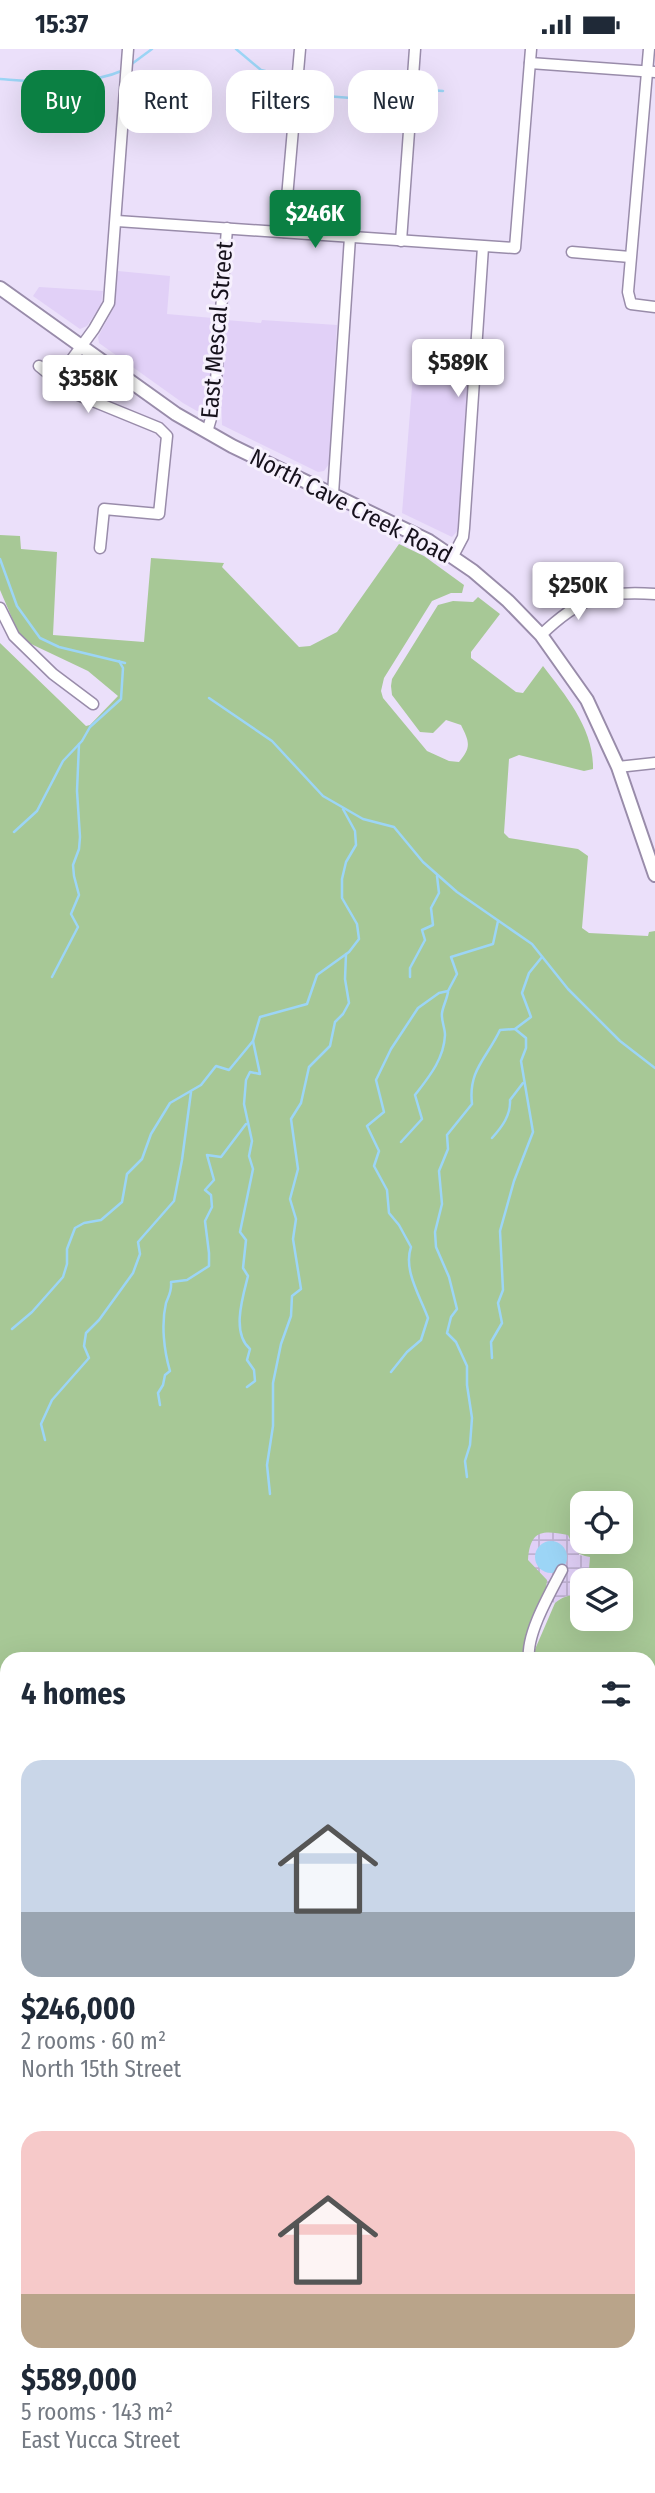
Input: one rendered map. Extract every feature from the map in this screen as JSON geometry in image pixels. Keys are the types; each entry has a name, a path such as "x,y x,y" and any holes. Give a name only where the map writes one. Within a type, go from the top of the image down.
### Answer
{"main road":[{"name":"North Cave Creek Road","path":"0,288 149,396 207,432 407,530 453,556 508,601 541,635 587,700 618,767 655,875"}],"street":[{"path":"56,381 109,303 128,49"},
{"path":"284,232 300,49"},
{"path":"401,241 415,49"},
{"path":"117,221 515,248 531,49"},
{"path":"649,49 651,71 628,292 631,304 655,307"},
{"path":"530,63 651,71"},
{"name":"East Mescal Street","path":"207,432 214,408 227,228"},
{"path":"333,494 350,237"},
{"path":"453,556 463,537 465,524 483,247"},
{"path":"572,252 630,257"},
{"path":"39,366 71,392 142,420 164,432 168,444 159,514 104,509 100,548"},
{"path":"541,635 563,614 593,597 628,592 655,594"},
{"path":"0,608 14,636 53,674 93,704"},
{"path":"618,767 655,762"},
{"path":"528,1652 548,1597 562,1570"}],"shaded area":[{"path":"118,271 170,276 167,314 213,318 209,405 203,411 197,411 183,403 99,343 98,337 114,307"},
{"path":"39,287 103,291 101,305 87,326 80,329 33,296"},
{"path":"226,320 337,325 329,464 324,471 318,472 222,425 221,385"},
{"path":"415,349 469,353 459,529 452,537 402,513"},
{"path":"531,1514 570,1515 570,1554 590,1557 589,1568 570,1568 570,1595 555,1603 547,1600 508,1558"}],"green space":[{"path":"0,535 20,536 21,549 57,552 53,635 144,642 151,558 224,563 222,567 299,647 310,646 337,632 399,544 424,556 464,585 462,593 451,593 432,601 384,678 381,691 383,698 427,751 449,761 459,762 468,744 461,725 446,720 433,733 420,732 392,695 391,686 392,679 438,605 453,601 473,602 478,597 500,614 471,652 471,658 516,692 523,693 543,666 569,701 589,740 593,769 584,771 519,755 509,759 504,833 509,838 578,849 588,856 582,928 589,933 648,936 649,932 655,931 655,1652 534,1652 555,1603 570,1595 570,1631 633,1631 633,1568 589,1568 590,1557 580,1554 633,1554 633,1491 570,1491 570,1539 568,1535 559,1533 539,1534 529,1550 528,1560 547,1580 545,1598 524,1652 0,1652 0,643 86,726 118,696 88,671 29,643 18,632 0,590"}],"water":[{"path":"551,1541 562,1546 567,1557 562,1568 551,1573 540,1568 535,1557 540,1546"}],"waterway":[{"path":"129,66 152,49"},
{"path":"236,49 261,70"},
{"path":"0,79 78,81 119,72"},
{"path":"438,91 443,91"},
{"path":"334,97 348,98"},
{"path":"0,559 17,606 40,638 59,647 125,663"},
{"path":"14,832 37,811 63,761 82,741 90,727 121,699 123,668 119,661"},
{"path":"209,698 272,741 323,796 363,819 394,827 423,862 457,892 532,944 568,989 620,1041 655,1068"},
{"path":"52,977 78,927 71,914 79,895 73,865 80,837 77,791 79,744"},
{"path":"12,1329 32,1312 63,1277 67,1264 67,1249 75,1228 84,1223 101,1220 122,1202 127,1174 142,1159 151,1134 170,1103 201,1085 216,1066 229,1070 253,1041 260,1017 307,1004 317,975 349,952 359,939 357,924 342,898 346,862 356,845 355,831 343,809"},
{"path":"410,977 410,968 425,940 422,930 433,925 431,908 439,893 437,876"},
{"path":"391,1372 421,1340 428,1318 411,1274 411,1247 389,1213 387,1190 374,1166 379,1151 367,1126 384,1112 376,1080 391,1049 418,1008 439,993 448,991 457,974 451,957 493,944 498,921"},
{"path":"270,1494 267,1465 273,1426 273,1383 281,1344 291,1316 292,1296 301,1289 293,1239 296,1219 290,1199 298,1169 291,1119 301,1103 309,1067 330,1046 335,1022 349,1003 345,979 346,954"},
{"path":"467,1477 465,1461 470,1445 472,1418 467,1366 456,1342 447,1333 451,1317 457,1309 449,1277 436,1247 435,1232 442,1204 439,1171 448,1149 447,1135 472,1104 476,1073 500,1030 515,1029 531,1017 522,993 529,973 542,957"},
{"path":"401,1142 422,1119 415,1095 442,1052 445,1035 442,1013 448,992"},
{"path":"492,1358 491,1342 502,1323 498,1303 503,1290 500,1231 514,1181 533,1132 521,1061 526,1048 526,1038 515,1029"},
{"path":"247,1387 255,1381 254,1370 247,1360 250,1349 241,1334 241,1304 248,1276 243,1268 246,1240 240,1232 253,1169 249,1156 252,1141 244,1104 246,1080 250,1072 260,1074 253,1041"},
{"path":"492,1138 505,1121 510,1100 523,1083"},
{"path":"45,1440 41,1424 52,1400 89,1358 84,1346 86,1333 99,1320 133,1273 140,1254 138,1242 174,1201 191,1092"},
{"path":"160,1405 158,1393 165,1375 170,1371 163,1328 171,1282 187,1280 209,1266 205,1221 212,1207 211,1195 205,1190 214,1180 207,1155 221,1157 246,1124"}]}
